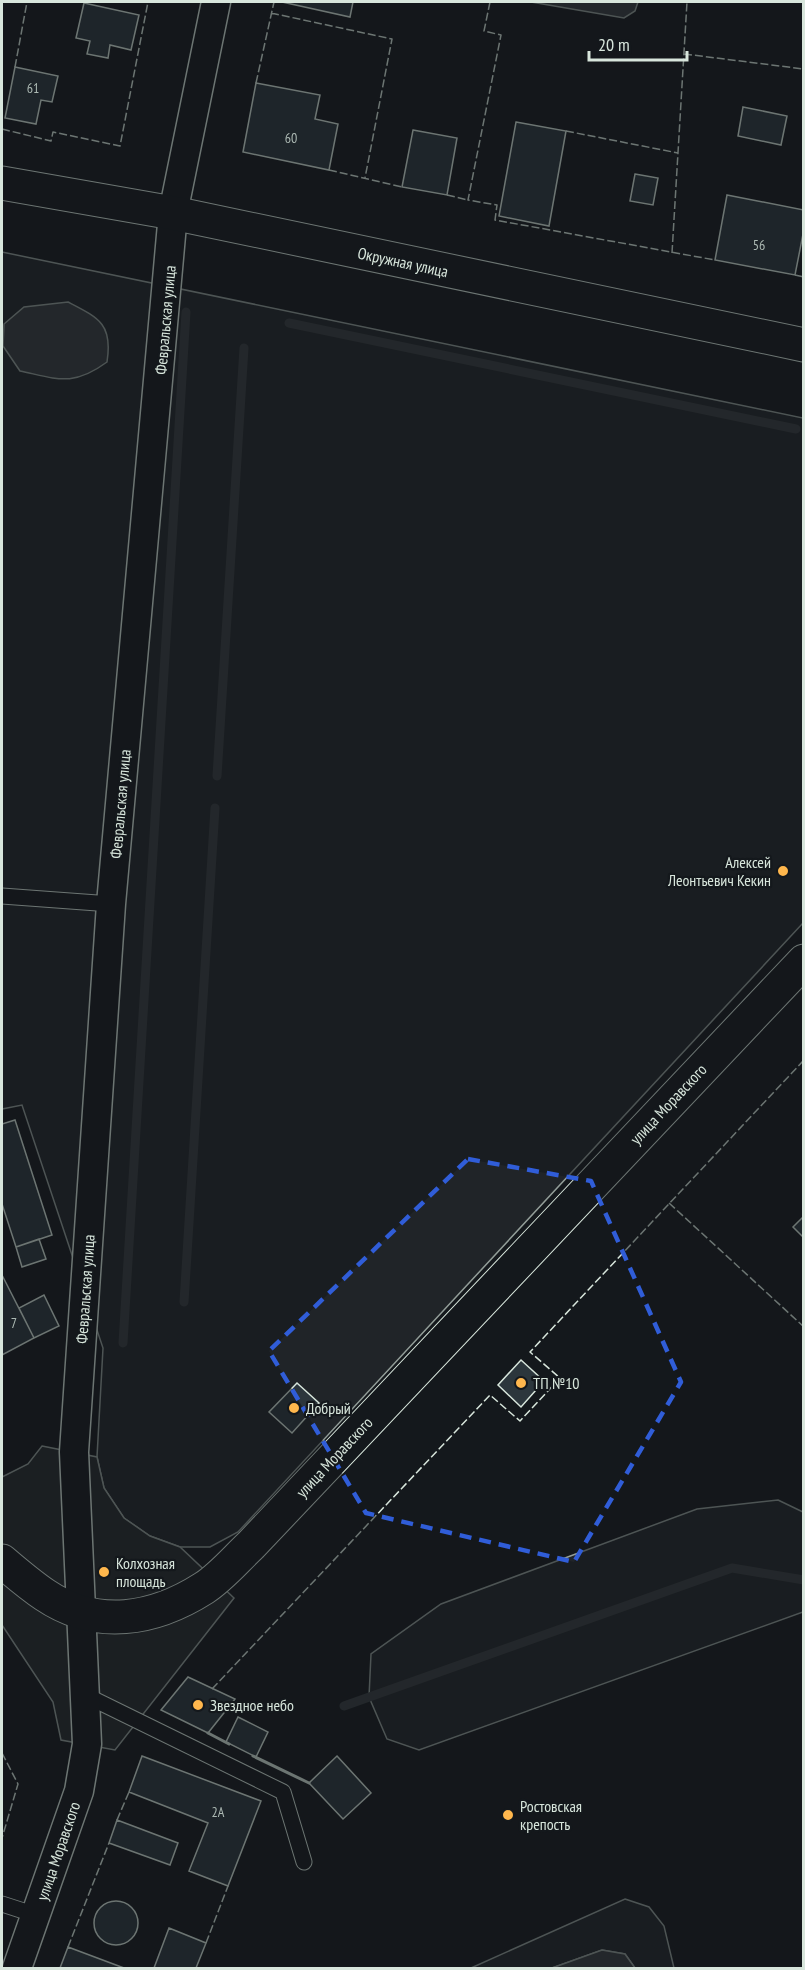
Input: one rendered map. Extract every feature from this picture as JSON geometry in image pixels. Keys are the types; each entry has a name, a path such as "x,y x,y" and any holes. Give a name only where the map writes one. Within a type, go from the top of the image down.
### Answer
{"street":[{"name":"Февральская улица","path":"82,1612 74,1452 111,904 173,213 216,2"},
{"name":"Окружная улица","path":"2,183 173,213 804,345"},
{"name":"улица Моравского","path":"17,1968 79,1791 87,1744 82,1612 118,1619 161,1611 205,1587 251,1545 804,961"},
{"path":"2,1561 46,1597 82,1612"}],"lane":[{"path":"2,896 111,904"},
{"path":"85,1695 283,1792 304,1862"},
{"path":"2,1904 36,1915"}],"highlighted area":[{"path":"468,1159 591,1181 681,1382 574,1562 366,1513 269,1351"}],"shaded area":[{"path":"531,2 638,2 635,11 624,18"},
{"path":"2,252 803,418 803,923 238,1532 210,1547 180,1547 150,1536 124,1518 104,1488 97,1457 103,1348 22,1105 2,1109"},
{"path":"68,302 96,318 101,324 108,339 107,362 75,378 55,378 20,371 3,346 4,324 24,307"},
{"name":"Колхозная площадь","path":"42,1446 97,1457 104,1488 124,1518 150,1536 180,1547 234,1598 115,1750 61,1740 53,1702 2,1625 2,1477 28,1464"},
{"path":"778,1500 803,1512 803,1612 419,1750 387,1739 369,1697 371,1654 441,1604 697,1509"},
{"path":"625,1899 649,1907 664,1926 674,1968 635,1968 625,1954 602,1950 552,1968 471,1968"},
{"path":"602,1950 625,1954 635,1968 552,1968"}],"building":[{"path":"282,2 353,2 350,17"},
{"path":"84,3 139,15 131,50 110,45 108,58 87,54 90,41 76,38"},
{"path":"15,67 58,76 52,102 41,100 36,124 5,118"},
{"path":"256,83 320,95 315,119 338,124 329,170 243,152"},
{"path":"743,107 787,116 781,145 738,136"},
{"path":"516,122 566,131 549,226 499,216"},
{"path":"413,130 457,138 447,195 402,187"},
{"path":"635,174 658,178 653,205 630,201"},
{"path":"727,195 804,210 804,229 795,275 715,260"},
{"path":"15,1120 52,1235 16,1247 2,1204 2,1124"},
{"path":"804,1216 804,1238 793,1227"},
{"path":"39,1239 46,1259 22,1267 16,1247"},
{"path":"2,1278 34,1338 2,1355"},
{"path":"44,1295 59,1326 34,1338 19,1308"},
{"name":"ТП №10","path":"521,1360 544,1381 521,1407 498,1385"},
{"name":"Добрый","path":"297,1383 319,1403 292,1433 269,1412"},
{"name":"Звездное небо","path":"188,1677 235,1699 208,1733 161,1710"},
{"path":"238,1717 268,1732 256,1757 226,1742"},
{"path":"142,1756 261,1801 228,1886 189,1871 208,1823 129,1792"},
{"path":"337,1756 371,1793 343,1819 309,1783"},
{"path":"117,1820 178,1843 170,1865 109,1843"},
{"path":"116,1901 131,1908 138,1923 131,1938 116,1945 101,1938 94,1923 101,1908"},
{"path":"169,1928 206,1943 196,1968 154,1968"},
{"path":"68,1947 124,1968 60,1968"}],"waterway":[{"path":"123,1343 186,312"},
{"path":"289,323 796,429"},
{"path":"217,776 244,348"},
{"path":"184,1302 215,808"},
{"path":"344,1706 732,1568 804,1580"}],"fence":[{"path":"15,67 27,2"},
{"path":"2,129 51,141 53,132 120,146 148,2"},
{"path":"256,83 274,2"},
{"path":"490,2 484,31 501,35 468,200 497,205 495,220 715,260"},
{"path":"672,253 687,2"},
{"path":"271,13 392,39 365,178"},
{"path":"684,54 804,69"},
{"path":"566,131 678,153"},
{"path":"329,170 402,187"},
{"path":"447,195 468,200"},
{"path":"795,275 804,277"},
{"path":"212,1689 490,1395 520,1421 560,1378 530,1352 804,1060"},
{"path":"669,1203 804,1327"},
{"path":"2,1753 18,1784 2,1838"},
{"path":"117,1820 129,1792"},
{"path":"68,1947 109,1843"},
{"path":"206,1943 228,1886"}],"wall":[{"path":"208,1733 229,1744"},
{"path":"253,1756 309,1783"}],"place":[{"name":"Алексей Леонтьевич Кекин","path":"783,871"},
{"name":"ТП №10","path":"521,1383"},
{"name":"Добрый","path":"294,1408"},
{"name":"Колхозная площадь","path":"104,1572"},
{"name":"Звездное небо","path":"198,1705"},
{"name":"Ростовская крепость","path":"508,1815"}]}
